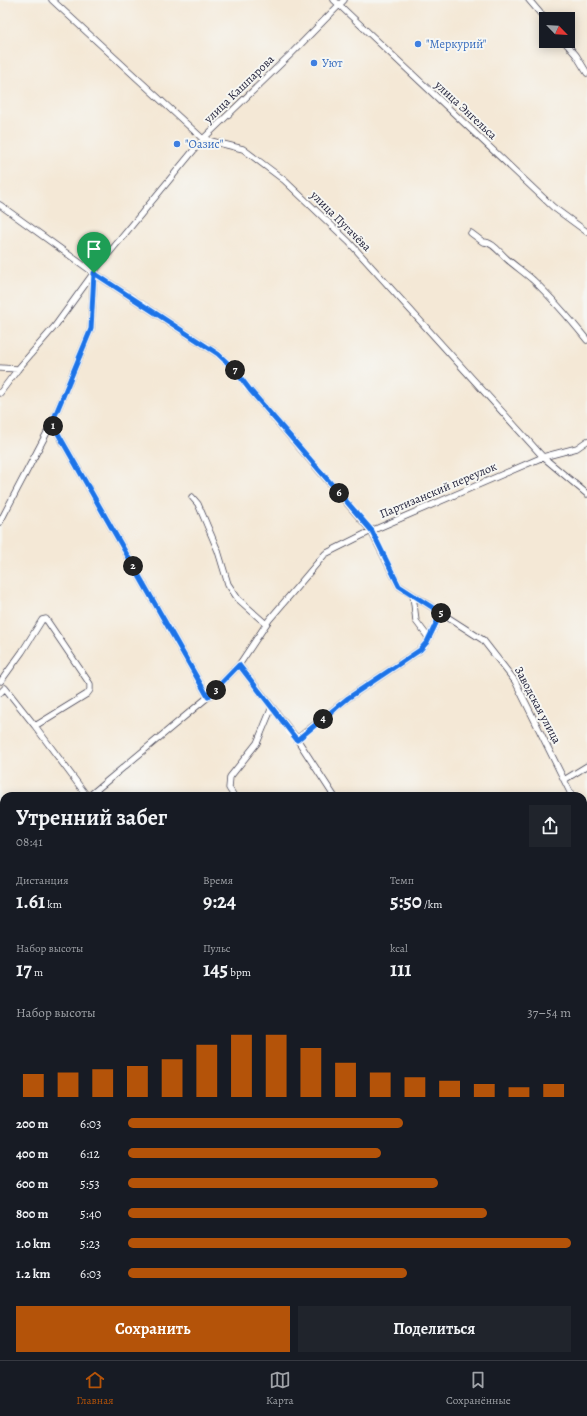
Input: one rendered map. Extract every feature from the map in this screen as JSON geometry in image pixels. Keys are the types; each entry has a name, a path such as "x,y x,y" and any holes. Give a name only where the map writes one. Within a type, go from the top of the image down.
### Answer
{"street":[{"name":"улица Пугачёва","path":"52,0 203,139 243,149 284,180 349,242 543,457 587,494"},
{"name":"улица Энгельса","path":"334,0 552,207 587,232"},
{"name":"улица Кашпарова","path":"0,392 55,326 94,273 203,139 344,0"},
{"path":"529,0 539,12"},
{"path":"570,48 587,73"},
{"name":"Заводская улица","path":"0,205 94,273 218,354 234,369 255,396 372,531 399,586 483,640 515,681 570,792"},
{"path":"471,233 483,242 491,244 533,280 587,340"},
{"path":"0,522 52,423 91,329 94,273"},
{"path":"0,368 18,369"},
{"path":"52,423 208,697"},
{"name":"Партизанский переулок","path":"93,792 208,697 239,665 266,624 325,554 372,531 543,457 577,448 587,441"},
{"path":"192,497 198,504 218,551 228,584 238,599 266,624"},
{"path":"413,595 416,621 428,637"},
{"path":"297,740 348,698 420,650 427,642 428,637 441,613"},
{"name":"Партизанский переулок","path":"35,726 87,694 90,690 90,684 46,619 42,620 22,652 0,681 85,792"},
{"path":"239,665 297,740 331,792"},
{"path":"0,693 5,688"},
{"path":"232,792 229,788 230,777 257,743 272,707"},
{"path":"564,780 587,766"}],"place":[{"name":"\"Меркурий\"","path":"418,44"},
{"name":"Уют","path":"314,63"},
{"name":"\"Оазис\"","path":"177,144"}],"route":[{"path":"94,273 218,354 234,369 250,390 372,531 399,586 441,613 428,637 427,642 420,650 348,698 297,740 239,665 208,697 52,423 91,329 94,273"}]}
